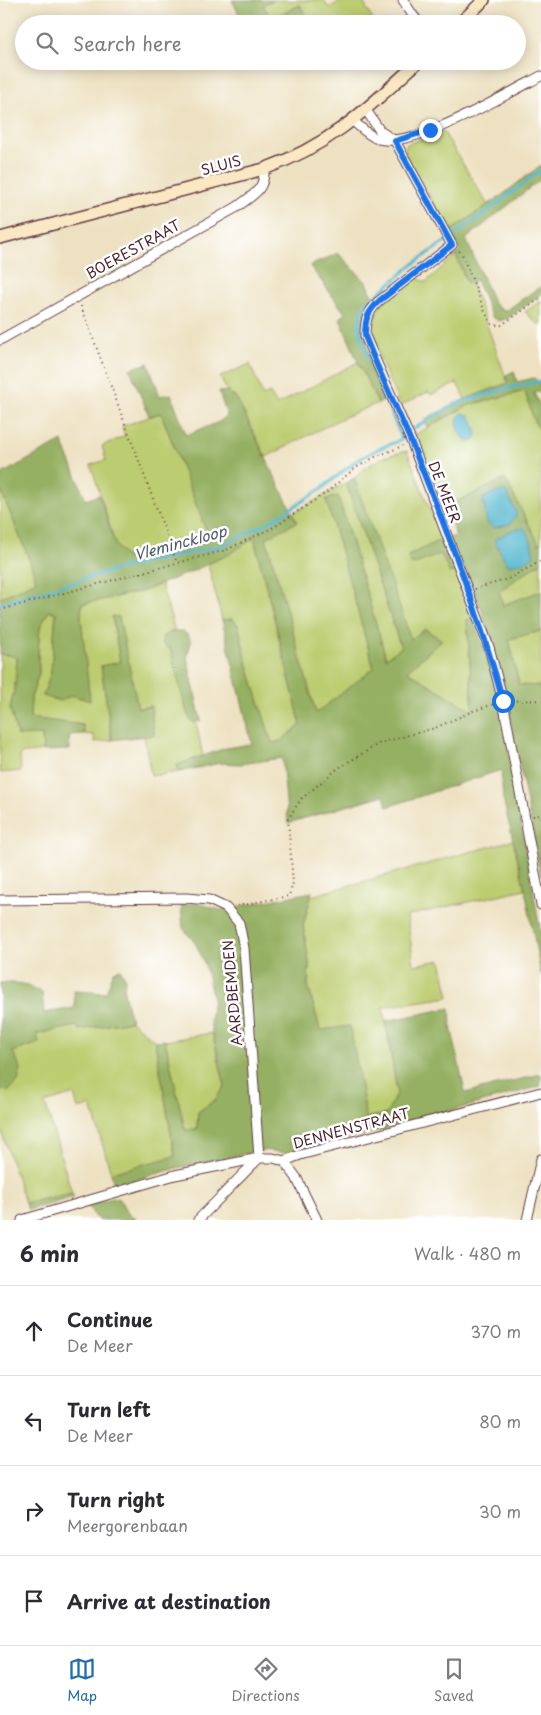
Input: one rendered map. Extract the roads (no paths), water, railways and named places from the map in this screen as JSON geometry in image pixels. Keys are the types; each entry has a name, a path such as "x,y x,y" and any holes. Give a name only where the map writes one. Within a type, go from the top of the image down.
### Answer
{"street":[{"path":"403,0 413,15"},
{"path":"468,15 484,0"},
{"name":"SLUIS","path":"0,238 264,169 305,152 353,121 409,70"},
{"path":"353,121 377,139 395,141 458,120 541,76"},
{"path":"366,110 380,131 395,141"},
{"name":"DE MEER","path":"395,141 452,245 379,301 370,311 365,322 365,336 412,443 489,647 503,701 541,905"},
{"name":"BOERESTRAAT","path":"0,340 237,207 258,191 264,178 264,169"},
{"name":"AARDBEMDEN","path":"0,900 186,898 209,900 226,908 239,923 244,948 259,1158"},
{"name":"DENNENSTRAAT","path":"22,1220 175,1174 259,1158 273,1158 284,1161 300,1155 541,1092"},
{"path":"198,1220 259,1158"},
{"path":"527,1220 541,1159"},
{"path":"284,1161 296,1177 317,1220"}],"water":[{"path":"462,413 469,415 474,423 477,434 474,441 469,442 466,440 458,428 459,416"},
{"path":"503,490 507,493 517,514 510,524 494,528 487,523 483,498"},
{"path":"524,528 530,538 534,556 522,563 508,565 494,540 512,530"}],"waterway":[{"name":"Vleminckloop","path":"402,439 362,341 359,326 361,313 366,304 412,265 541,170"},
{"path":"413,429 455,404 505,389 541,381"},
{"name":"Vleminckloop","path":"0,604 115,570 220,546 268,523 320,490 356,461 404,437"}]}
